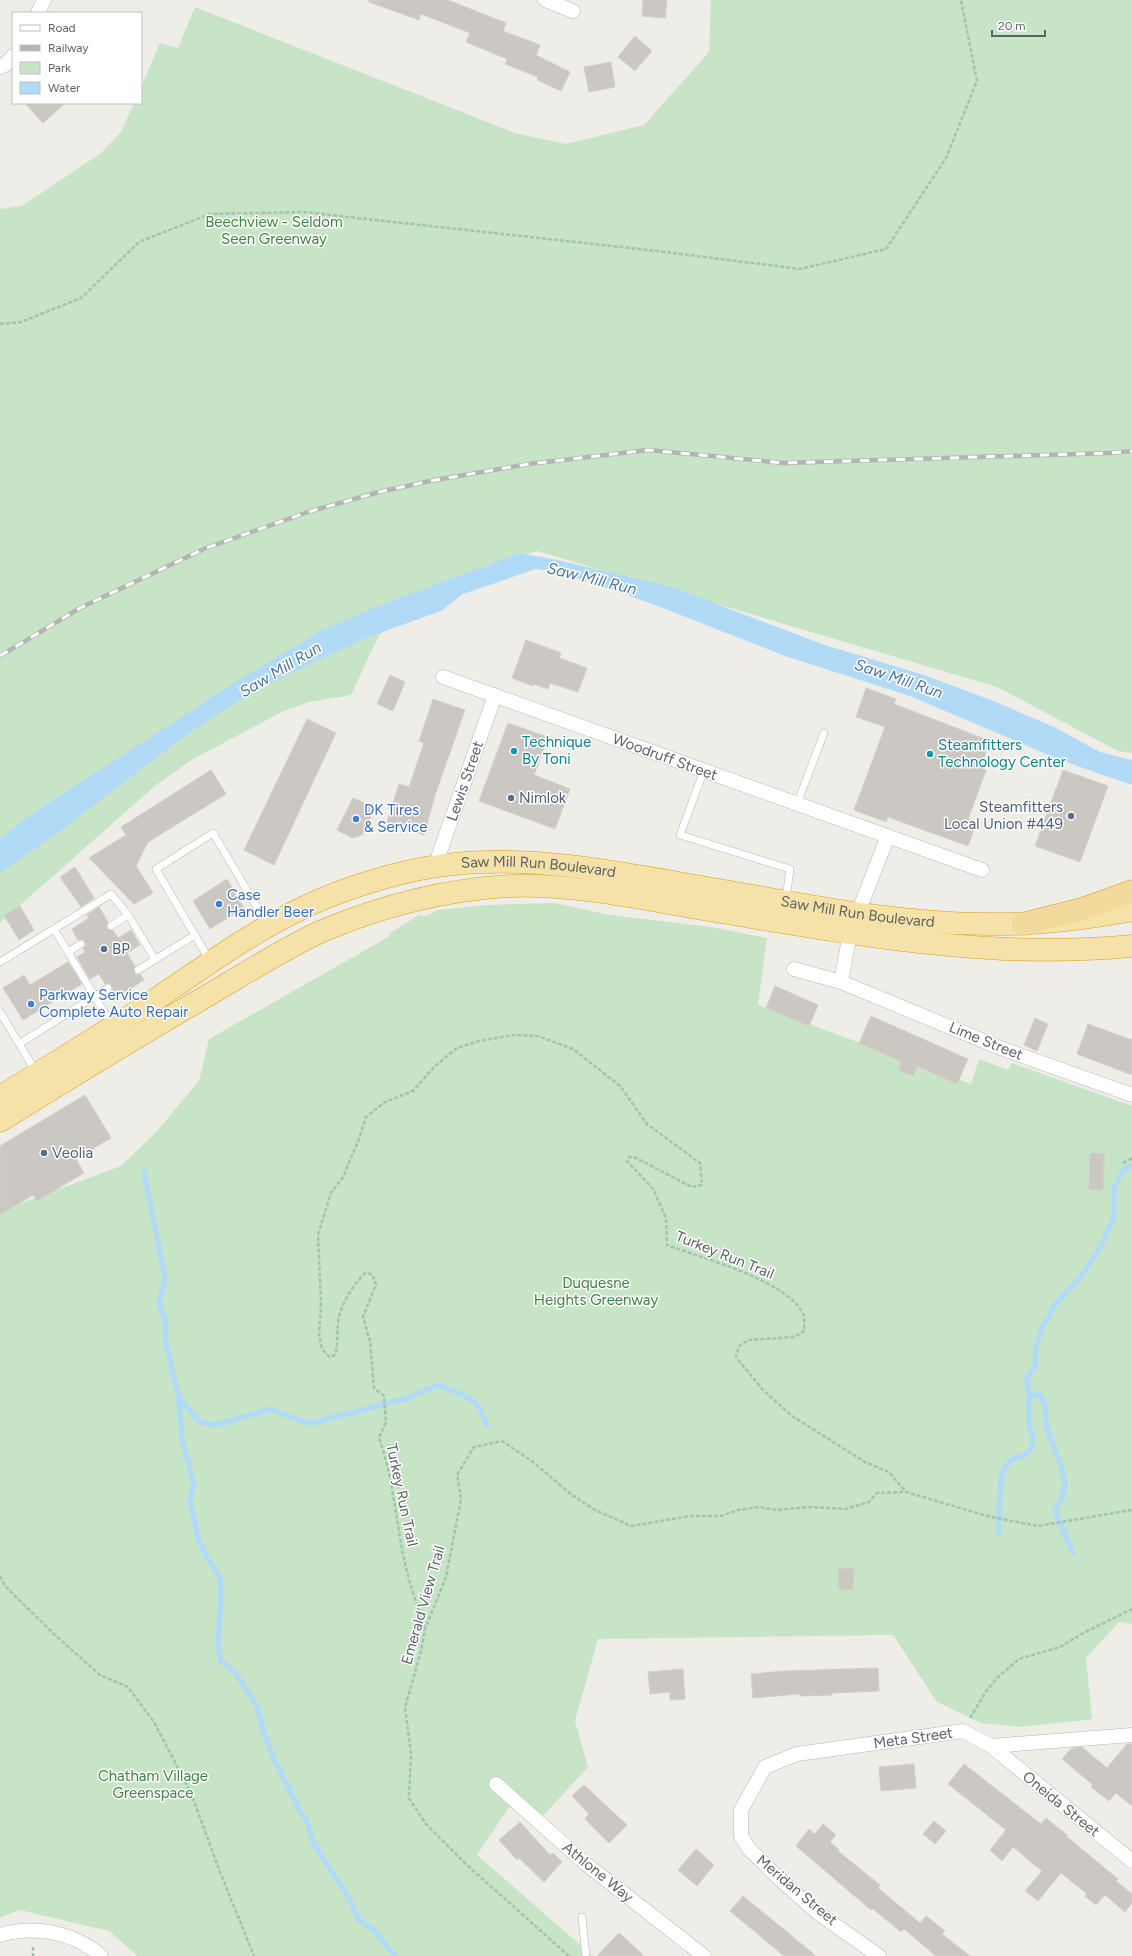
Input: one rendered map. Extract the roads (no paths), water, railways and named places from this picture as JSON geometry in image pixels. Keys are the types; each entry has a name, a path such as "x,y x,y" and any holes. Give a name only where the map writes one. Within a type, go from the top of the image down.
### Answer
{"highway":[{"name":"Saw Mill Run Boulevard","path":"0,1097 268,926 334,894 400,873 435,866 498,861 564,865 858,913 947,923 1023,924 1064,921 1132,910"},
{"path":"407,902 435,866"},
{"name":"Saw Mill Run Boulevard","path":"0,1122 131,1040 293,946 345,922 407,902 476,890 504,887 590,890 850,933 917,942 1001,950 1059,952 1132,946"},
{"path":"1023,924 1082,909 1132,891"}],"street":[{"path":"545,0 573,11"},
{"path":"0,67 5,65 12,57"},
{"name":"Woodruff Street","path":"443,676 495,696 982,870"},
{"name":"Lewis Street","path":"435,866 495,696"},
{"path":"858,913 888,836"},
{"path":"841,982 850,933"},
{"name":"Lime Street","path":"794,969 841,982 1003,1049 1132,1095"},
{"name":"Meta Street","path":"741,1810 765,1767 797,1754 963,1731 991,1746"},
{"path":"991,1746 1132,1735"},
{"name":"Oneida Street","path":"991,1746 1132,1861"},
{"name":"Athlone Way","path":"496,1784 586,1864 704,1956"},
{"name":"Meridan Street","path":"741,1810 741,1836 749,1849 818,1913 879,1956"},
{"path":"0,1935 32,1930 49,1932 77,1941 101,1956"}],"lane":[{"path":"797,804 824,733"},
{"path":"704,770 680,835 790,869 786,901"},
{"path":"211,962 156,869 213,833 268,926"},
{"path":"0,962 111,894 128,915 155,959"},
{"path":"111,926 128,915"},
{"path":"54,929 113,1026"},
{"path":"138,970 195,934"},
{"path":"68,952 81,944"},
{"path":"19,1044 108,988"},
{"path":"0,1012 37,1074"},
{"path":"582,1917 586,1956"}],"water":[{"name":"Saw Mill Run","path":"519,553 557,560 669,586 822,644 924,675 996,702 1056,728 1100,752 1132,760 1132,785 1060,760 910,696 785,656 650,603 559,572 536,569 463,594 441,611 368,637 260,688 193,730 51,838 0,873 0,839 26,818 226,688 320,631 368,610"}],"waterway":[{"path":"999,1517 1001,1476 1010,1460 1024,1455 1032,1448 1033,1439 1029,1425 1027,1377 1035,1367 1036,1347 1041,1330 1056,1303 1080,1278 1102,1244 1114,1217 1114,1188 1122,1172 1132,1165"},
{"path":"144,1172 165,1278 159,1304 165,1320 166,1344 179,1398 200,1422 216,1425 271,1409 300,1421 313,1423 407,1398 439,1385 463,1395 475,1402 480,1408 486,1425"},
{"path":"1029,1397 1039,1394 1044,1401 1047,1427 1062,1468 1064,1489 1062,1499 1055,1509 1059,1520"},
{"path":"179,1398 182,1439 194,1484 190,1499 198,1538 207,1558 220,1577 221,1599 218,1644 221,1661 234,1671 257,1706 263,1730 273,1757 300,1811 307,1821 314,1844 350,1900 359,1920 373,1929 395,1956"},
{"path":"999,1521 999,1534"},
{"path":"1060,1523 1073,1553"}],"railway":[{"path":"0,656 80,608 206,548 308,512 379,492 435,480 529,464 648,450 784,463 1110,453 1132,451"}],"place":[{"name":"Technique By Toni","path":"514,751"},
{"name":"Steamfitters Technology Center","path":"930,754"},
{"name":"Nimlok","path":"511,798"},
{"name":"Steamfitters Local Union #449","path":"1071,816"},
{"name":"DK Tires & Service","path":"356,819"},
{"name":"Case Handler Beer","path":"219,904"},
{"name":"BP","path":"104,949"},
{"name":"Parkway Service Complete Auto Repair","path":"31,1004"},
{"name":"Veolia","path":"44,1153"}],"park label":[{"name":"Beechview - Seldom Seen Greenway","path":"274,230"},
{"name":"Duquesne Heights Greenway","path":"596,1292"},
{"name":"Chatham Village Greenspace","path":"153,1784"}]}
